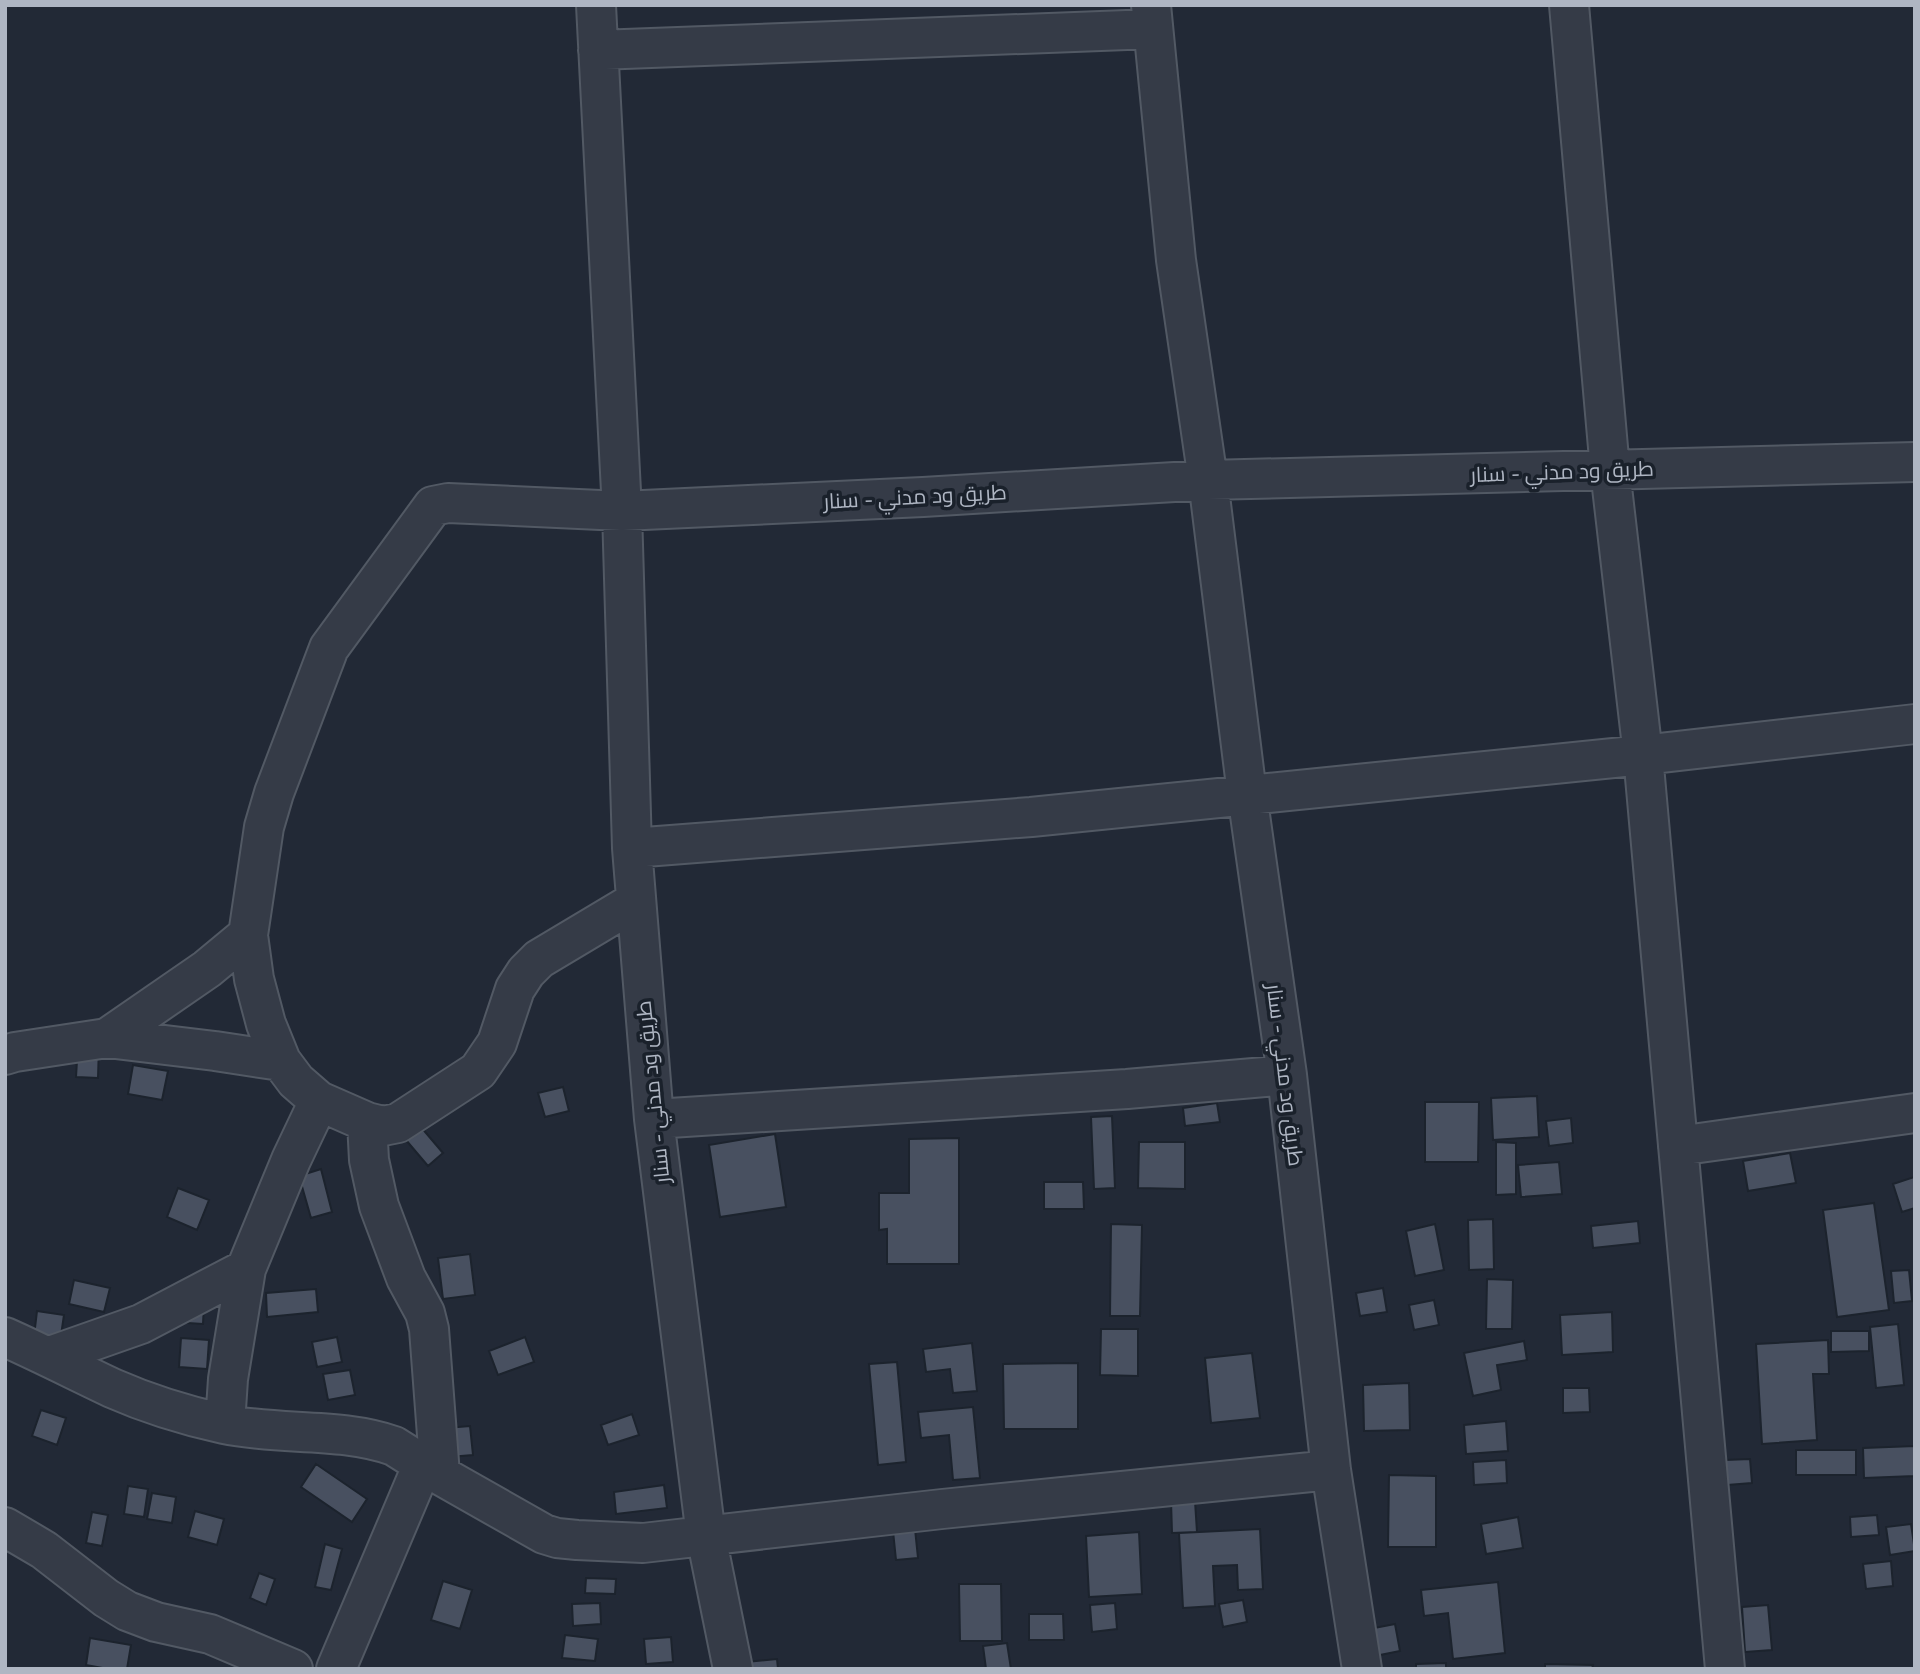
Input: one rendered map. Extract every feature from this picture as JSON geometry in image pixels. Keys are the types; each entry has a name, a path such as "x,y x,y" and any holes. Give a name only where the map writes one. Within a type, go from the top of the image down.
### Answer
{"street":[{"name":"طريق ود مدني - سنار","path":"596,5 622,511 636,901 654,1119 706,1536 733,1669"},
{"path":"1569,5 1610,470 1643,755 1725,1669"},
{"name":"طريق ود مدني - سنار","path":"598,50 1152,17 1177,260 1287,1075 1331,1470 1362,1669"},
{"name":"طريق ود مدني - سنار","path":"622,511 1208,480 1915,462"},
{"path":"622,511 448,503 433,506 329,648 274,793 264,827 248,935 254,979 266,1024 281,1061 296,1081 319,1101 367,1122 383,1126 398,1123 478,1072 497,1042 516,989 526,972 539,959 636,901"},
{"path":"632,848 1031,817 1643,755 1915,724"},
{"path":"107,1038 196,977 248,935"},
{"path":"5,1055 107,1038 281,1061"},
{"path":"654,1119 1113,1090 1287,1075"},
{"path":"225,1424 235,1330 246,1269 291,1160 319,1101"},
{"path":"1678,1146 1915,1113"},
{"path":"336,1669 431,1469 429,1329 425,1313 406,1278 379,1206 369,1160 367,1122"},
{"path":"50,1356 141,1324 246,1269"},
{"path":"5,1337 113,1388 171,1409 225,1424 270,1431 371,1438 394,1446 526,1525 557,1538 643,1543 942,1509 1331,1470"},
{"path":"5,1527 44,1550 127,1611 156,1622 210,1634 293,1669"}],"building":[{"path":"78,1044 99,1045 98,1078 76,1077"},
{"path":"133,1065 168,1071 162,1100 128,1094"},
{"path":"563,1087 569,1111 545,1117 538,1093"},
{"path":"1537,1096 1539,1137 1493,1140 1491,1098"},
{"path":"1425,1102 1479,1102 1478,1162 1425,1162"},
{"path":"1217,1103 1220,1122 1185,1126 1183,1108"},
{"path":"1112,1116 1115,1188 1094,1189 1091,1117"},
{"path":"1571,1118 1573,1143 1549,1146 1546,1121"},
{"path":"415,1120 443,1153 428,1166 400,1133"},
{"path":"775,1134 786,1207 720,1217 709,1145"},
{"path":"959,1138 959,1264 887,1264 887,1229 879,1230 879,1193 909,1193 909,1139"},
{"path":"1139,1142 1185,1142 1185,1189 1138,1188"},
{"path":"1496,1142 1516,1143 1516,1194 1496,1195"},
{"path":"1790,1153 1796,1183 1748,1191 1743,1161"},
{"path":"1559,1162 1562,1194 1521,1197 1518,1165"},
{"path":"321,1169 332,1212 311,1218 299,1176"},
{"path":"1914,1177 1915,1208 1902,1212 1893,1184"},
{"path":"1044,1182 1083,1182 1084,1209 1044,1209"},
{"path":"178,1188 209,1200 197,1230 167,1217"},
{"path":"1874,1203 1889,1310 1837,1317 1823,1210"},
{"path":"1493,1219 1494,1269 1469,1270 1468,1220"},
{"path":"1638,1221 1640,1243 1593,1248 1591,1226"},
{"path":"1111,1224 1142,1225 1140,1316 1110,1316"},
{"path":"1435,1224 1444,1270 1415,1276 1406,1231"},
{"path":"470,1254 475,1295 443,1299 438,1258"},
{"path":"1909,1270 1912,1301 1894,1303 1891,1271"},
{"path":"1487,1279 1513,1280 1512,1329 1486,1329"},
{"path":"74,1280 110,1288 104,1312 69,1304"},
{"path":"1383,1288 1387,1312 1360,1316 1356,1293"},
{"path":"316,1289 318,1312 267,1317 266,1293"},
{"path":"1434,1300 1439,1325 1414,1330 1409,1305"},
{"path":"204,1304 203,1324 172,1322"},
{"path":"37,1311 64,1315 59,1349 33,1345"},
{"path":"1612,1312 1613,1352 1562,1355 1560,1315"},
{"path":"1898,1324 1904,1385 1876,1388 1870,1327"},
{"path":"1101,1329 1138,1329 1138,1376 1100,1375"},
{"path":"1831,1331 1869,1331 1869,1351 1831,1352"},
{"path":"337,1337 342,1362 317,1367 312,1342"},
{"path":"525,1337 534,1362 498,1375 489,1351"},
{"path":"181,1338 209,1340 207,1369 179,1367"},
{"path":"1828,1340 1829,1374 1813,1374 1817,1440 1762,1444 1756,1344"},
{"path":"1524,1341 1527,1360 1497,1365 1501,1390 1473,1396 1464,1353"},
{"path":"972,1343 977,1391 953,1393 950,1369 926,1372 923,1349"},
{"path":"1252,1353 1260,1418 1211,1423 1205,1358"},
{"path":"897,1362 906,1462 878,1465 869,1364"},
{"path":"1078,1363 1078,1429 1004,1429 1003,1364"},
{"path":"350,1370 355,1395 328,1400 323,1374"},
{"path":"1409,1383 1410,1430 1364,1431 1363,1385"},
{"path":"1563,1388 1589,1388 1590,1412 1563,1413"},
{"path":"973,1407 980,1478 953,1480 949,1435 921,1438 918,1412"},
{"path":"41,1410 66,1418 57,1445 32,1436"},
{"path":"632,1414 639,1435 608,1445 601,1425"},
{"path":"1506,1421 1508,1451 1466,1454 1464,1425"},
{"path":"470,1426 473,1455 449,1457 446,1428"},
{"path":"1915,1446 1915,1476 1864,1478 1863,1448"},
{"path":"1796,1450 1856,1450 1856,1475 1796,1475"},
{"path":"1750,1459 1752,1483 1727,1485 1725,1460"},
{"path":"1506,1460 1507,1483 1474,1485 1473,1462"},
{"path":"316,1464 367,1499 352,1522 301,1487"},
{"path":"1389,1475 1436,1476 1436,1547 1388,1547"},
{"path":"664,1485 667,1508 616,1514 614,1492"},
{"path":"128,1486 148,1489 144,1517 124,1514"},
{"path":"152,1493 176,1497 172,1523 147,1519"},
{"path":"1171,1501 1195,1501 1197,1532 1172,1533"},
{"path":"195,1511 224,1519 217,1545 188,1537"},
{"path":"92,1512 108,1515 102,1546 86,1543"},
{"path":"1877,1515 1879,1535 1851,1537 1850,1517"},
{"path":"1518,1517 1523,1548 1486,1554 1481,1524"},
{"path":"1911,1524 1915,1551 1890,1555 1886,1527"},
{"path":"915,1529 918,1558 896,1560 893,1531"},
{"path":"1260,1529 1263,1589 1238,1590 1237,1565 1213,1566 1215,1606 1183,1608 1179,1533"},
{"path":"1139,1532 1142,1594 1089,1597 1086,1536"},
{"path":"325,1544 342,1549 331,1590 315,1587"},
{"path":"1891,1561 1893,1586 1866,1589 1863,1564"},
{"path":"259,1573 275,1579 266,1605 250,1598"},
{"path":"586,1578 616,1579 615,1594 585,1593"},
{"path":"443,1581 472,1590 460,1629 431,1620"},
{"path":"1498,1582 1505,1653 1453,1659 1448,1613 1424,1616 1421,1590"},
{"path":"959,1584 1001,1584 1002,1641 960,1641"},
{"path":"1243,1600 1247,1622 1223,1627 1219,1604"},
{"path":"600,1603 601,1624 573,1626 572,1604"},
{"path":"1115,1603 1117,1629 1092,1632 1090,1605"},
{"path":"1768,1605 1772,1650 1745,1652 1742,1607"},
{"path":"1029,1614 1063,1614 1064,1640 1029,1640"},
{"path":"1395,1624 1400,1651 1375,1656 1369,1629"},
{"path":"565,1635 598,1639 595,1661 562,1658"},
{"path":"671,1637 673,1662 646,1664 644,1639"},
{"path":"90,1638 131,1645 127,1669 86,1665"},
{"path":"1007,1643 1011,1669 986,1669 983,1646"},
{"path":"777,1659 778,1669 746,1669 746,1662"},
{"path":"1446,1663 1446,1669 1416,1669 1416,1664"},
{"path":"1545,1664 1593,1665 1592,1669 1545,1669"}]}
